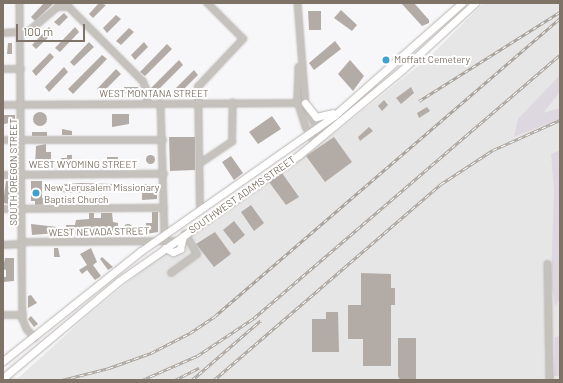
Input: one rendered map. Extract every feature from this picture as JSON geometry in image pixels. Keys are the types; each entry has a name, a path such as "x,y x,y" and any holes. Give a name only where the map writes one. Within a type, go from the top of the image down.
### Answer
{"main road":[{"name":"SOUTHWEST ADAMS STREET","path":"3,378 119,281 200,210 313,132 354,100 462,3"},
{"name":"SOUTHWEST ADAMS STREET","path":"3,362 35,338 141,251 157,240 175,241 315,142 403,69 475,3"},
{"path":"302,103 312,115 320,118 354,100"},
{"path":"165,241 173,252 180,249 184,235"}],"street":[{"name":"SOUTH OREGON STREET","path":"20,3 23,140 23,315 25,326 35,338"},
{"path":"200,210 199,84 243,39 207,3"},
{"path":"298,3 302,103 313,132 315,142"},
{"path":"3,33 21,34 35,28 58,7 69,7 143,81 147,90 148,102"},
{"path":"3,69 21,69"},
{"name":"WEST MONTANA STREET","path":"3,105 148,102 302,103"},
{"path":"161,103 165,241"},
{"path":"199,164 232,142 233,103"},
{"path":"313,132 321,137"},
{"path":"3,140 163,140"},
{"name":"WEST WYOMING STREET","path":"3,175 164,174"},
{"path":"3,209 164,208"},
{"path":"171,273 197,254 184,235"},
{"path":"137,240 141,244 141,251"},
{"name":"WEST NEVADA STREET","path":"3,244 157,240"},
{"path":"548,264 550,380"},
{"path":"3,315 23,315"}],"shaded area":[{"path":"484,3 560,3 560,380 3,380 3,377 18,378 89,314 156,259 335,133 428,58"},
{"path":"560,75 560,92 543,113 560,108 560,119 514,137 518,119"},
{"path":"560,150 560,299 555,306 551,282 554,190 551,154"},
{"path":"560,336 560,376 554,376 555,337"}],"building":[{"path":"44,3 54,3 35,21 31,17"},
{"path":"99,3 106,5 93,18 89,14"},
{"path":"401,3 414,3 429,20 429,23 422,26"},
{"path":"341,10 357,25 352,31 334,18"},
{"path":"308,11 321,11 321,30 309,30"},
{"path":"64,13 68,17 59,26 54,22"},
{"path":"116,15 121,19 107,33 103,28"},
{"path":"49,27 54,32 36,49 32,45"},
{"path":"75,27 79,32 60,52 55,48"},
{"path":"129,28 134,32 121,45 116,41"},
{"path":"335,41 341,49 314,70 309,63"},
{"path":"89,42 94,47 74,66 70,62"},
{"path":"144,42 148,47 135,60 131,55"},
{"path":"8,43 12,43 12,54 7,54"},
{"path":"167,44 172,49 145,76 140,72"},
{"path":"50,53 54,57 36,76 32,71"},
{"path":"102,55 107,59 73,94 68,89"},
{"path":"179,60 183,65 156,92 151,88"},
{"path":"350,60 364,76 353,91 338,74"},
{"path":"64,67 68,72 49,92 45,87"},
{"path":"116,69 121,74 102,93 97,89"},
{"path":"194,70 198,75 181,92 176,88"},
{"path":"124,87 138,87 138,93 124,93"},
{"path":"411,87 414,93 401,104 396,98"},
{"path":"384,100 388,105 382,111 378,106"},
{"path":"427,107 430,111 419,118 417,113"},
{"path":"40,112 45,114 47,119 45,124 40,126 35,124 33,119 35,114"},
{"path":"112,114 129,114 129,124 112,127"},
{"path":"4,115 15,115 15,122 4,124"},
{"path":"272,116 281,129 258,144 249,132"},
{"path":"369,127 373,131 360,141 358,137"},
{"path":"62,129 72,131 72,135 62,135"},
{"path":"32,132 47,132 47,136 32,136"},
{"path":"169,137 195,137 195,170 170,171"},
{"path":"334,137 352,162 325,182 306,156"},
{"path":"46,144 46,152 51,152 51,163 35,166 36,146"},
{"path":"150,154 155,159 150,164 145,159"},
{"path":"67,155 72,155 72,165 61,166 61,158 67,158"},
{"path":"231,156 243,173 234,180 222,162"},
{"path":"107,157 118,157 117,167 113,167 113,163 107,163"},
{"path":"282,173 299,197 286,205 269,182"},
{"path":"6,181 15,182 15,205 3,203"},
{"name":"New Jerusalem Missionary Baptist Church","path":"31,181 42,181 42,198 52,198 52,204 35,205 35,201 31,201"},
{"path":"81,183 112,184 112,190 92,190 92,193 54,192 54,185"},
{"path":"142,184 157,184 157,199 142,200"},
{"path":"251,205 264,223 254,231 241,212"},
{"path":"152,212 158,212 158,232 146,234 146,223 152,223"},
{"path":"89,213 94,213 94,218 101,218 101,213 112,213 113,222 118,223 118,234 107,233 107,228 90,228 90,233 80,235 75,235 75,231 66,231 66,225 75,225 76,220 89,219"},
{"path":"234,221 245,235 234,244 223,230"},
{"path":"31,224 57,227 57,233 32,235"},
{"path":"126,224 130,224 132,228 130,232 126,232 124,230 124,226"},
{"path":"215,232 231,254 214,267 196,244"},
{"path":"54,248 58,248 60,257 54,257"},
{"path":"91,248 97,262 93,265 101,276 95,280 87,270 82,274 79,270 87,265 80,254"},
{"path":"102,257 113,267 108,270 100,259"},
{"path":"5,258 14,258 14,281 3,282 3,277 6,277 6,270 3,269"},
{"path":"361,273 391,274 391,288 395,288 395,305 391,305 391,366 363,366 363,339 348,339 348,305 361,305"},
{"path":"31,295 37,303 28,308 28,296"},
{"path":"326,312 338,312 339,352 312,352 312,319 326,319"},
{"path":"31,316 38,324 34,327 28,319"},
{"path":"398,338 416,338 416,380 400,380 398,376"}],"railway":[{"path":"419,101 560,12"},
{"path":"62,380 109,368 151,353 190,333 215,316 560,18"},
{"path":"142,380 197,356 254,318 560,55"},
{"path":"214,380 441,184 493,150 560,120"},
{"path":"192,380 261,320"},
{"path":"175,380 199,368"}],"place":[{"name":"Moffatt Cemetery","path":"386,60"},
{"name":"New Jerusalem Missionary Baptist Church","path":"36,193"}]}
